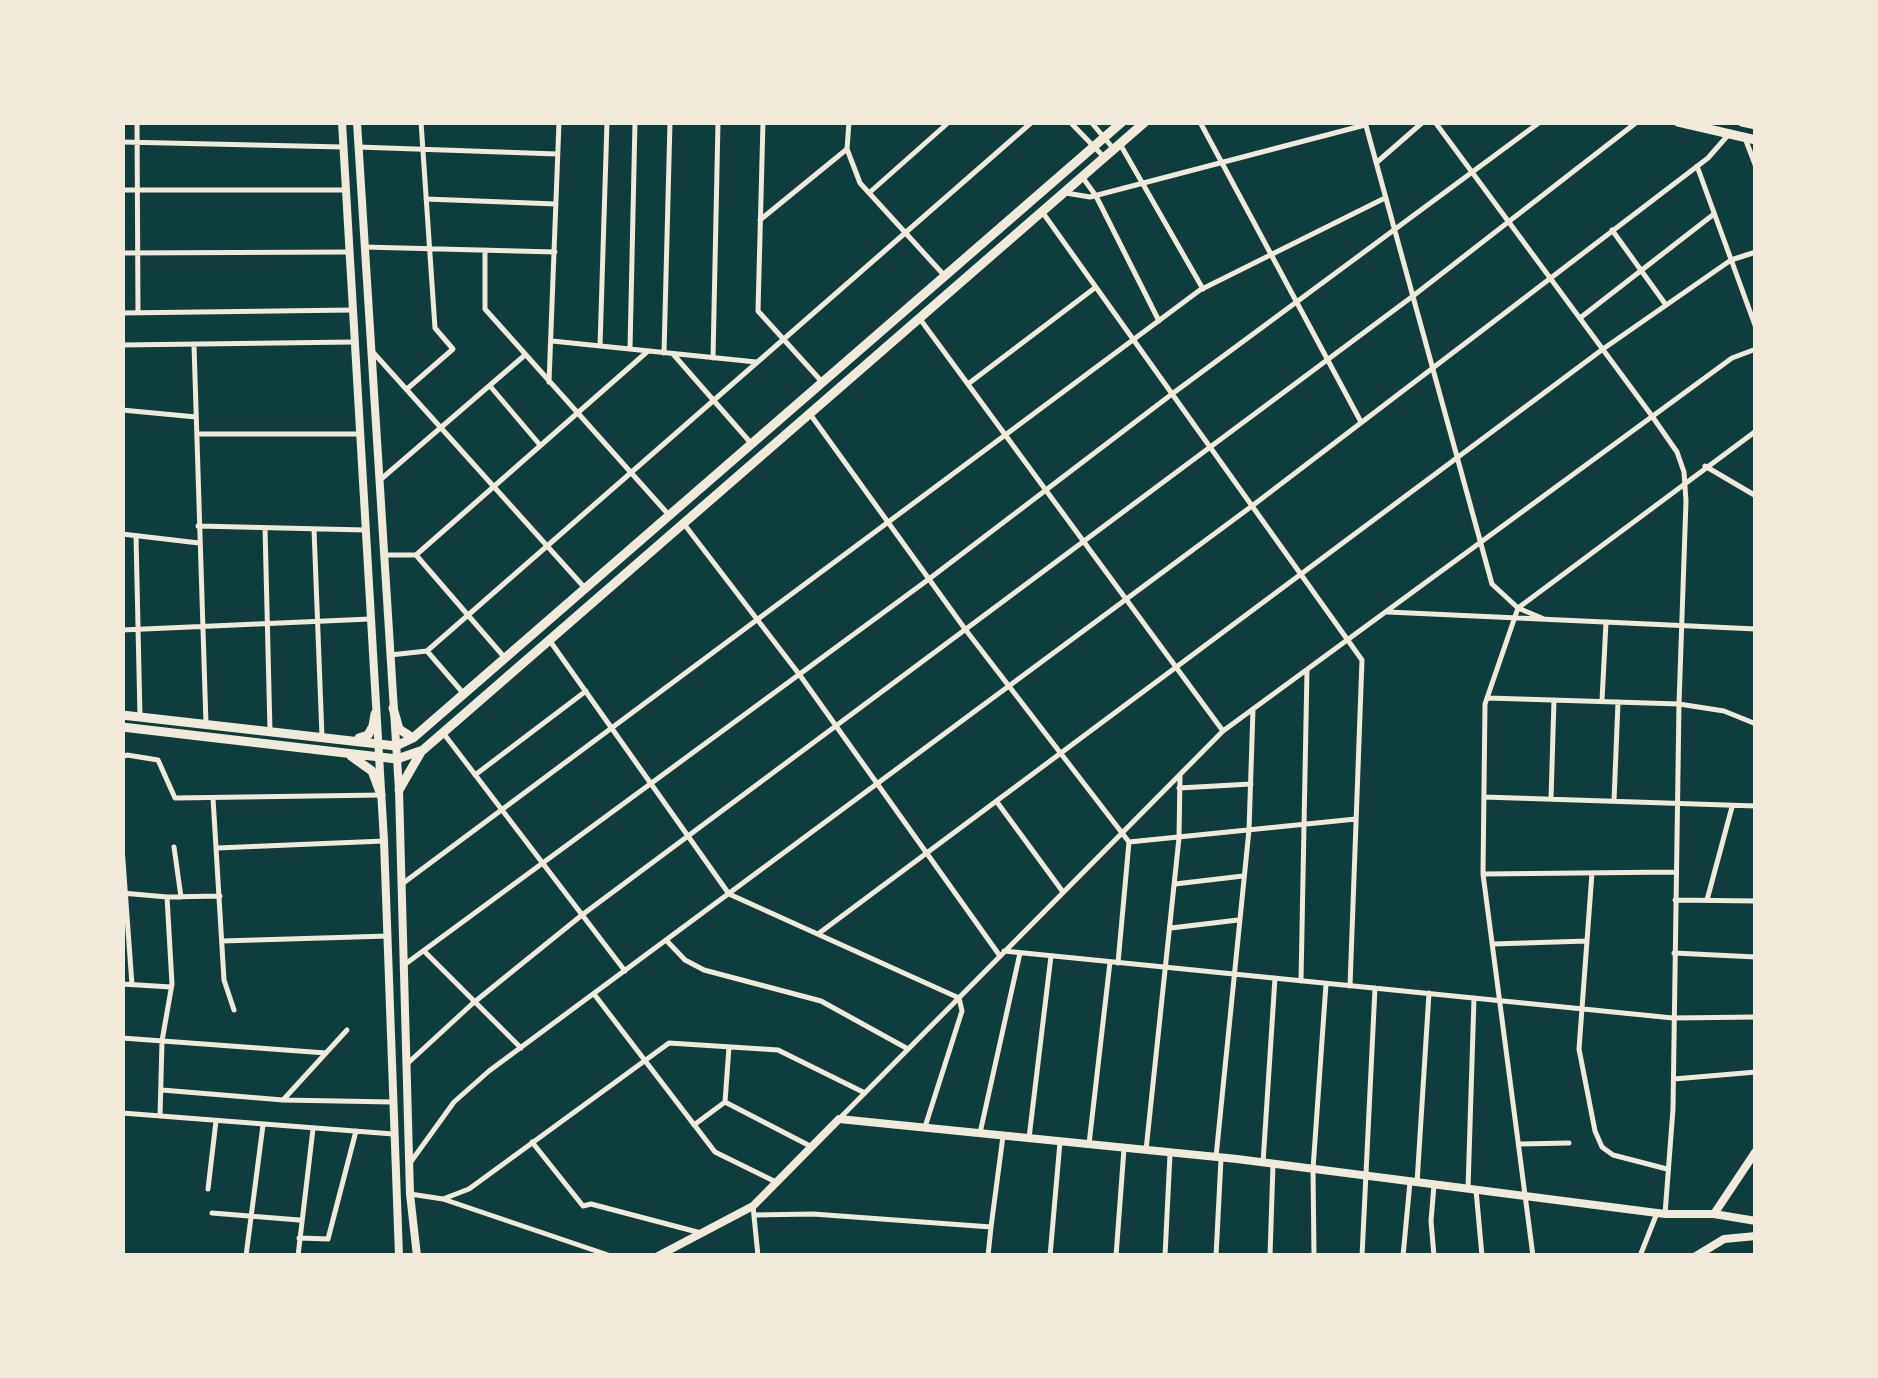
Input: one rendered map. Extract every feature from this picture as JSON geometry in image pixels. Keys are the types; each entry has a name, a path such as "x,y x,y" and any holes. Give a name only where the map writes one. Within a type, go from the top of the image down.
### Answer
{"highway":[{"path":"131,716 396,746 413,738 1122,122"},
{"path":"122,728 397,759 422,750 1145,122"},
{"path":"1678,122 1750,139"},
{"path":"1742,122 1756,126"},
{"path":"392,708 399,729 413,738"},
{"path":"342,739 368,734 374,726 375,714"},
{"path":"399,790 422,750"},
{"path":"344,753 372,771 381,796"}],"main road":[{"path":"342,122 384,840 399,1256"},
{"path":"357,122 399,790 410,1194 417,1256"},
{"path":"658,1256 753,1210 840,1119 1273,1164 1661,1214 1714,1214 1756,1222"},
{"path":"1714,1214 1756,1151"},
{"path":"1696,1256 1724,1240 1756,1236"}],"street":[{"path":"138,122 138,312"},
{"path":"407,388 453,349 435,328 421,122"},
{"path":"549,382 558,122"},
{"path":"600,346 607,122"},
{"path":"630,349 635,122"},
{"path":"664,353 670,122"},
{"path":"714,358 718,122"},
{"path":"763,122 758,311 823,382"},
{"path":"849,122 846,148 860,183 945,276"},
{"path":"868,194 949,122"},
{"path":"390,655 427,651 1032,122"},
{"path":"1070,122 1105,158"},
{"path":"1091,122 1117,146 1144,183 1203,288"},
{"path":"1200,122 1361,422"},
{"path":"1376,164 1423,122"},
{"path":"1436,122 1677,452 1685,481 1668,1169 1661,1214 1640,1256"},
{"path":"404,965 1540,122"},
{"path":"406,1064 582,915 1413,296 1637,122"},
{"path":"1066,193 1096,196 1365,124 1492,584 1518,608 1544,619"},
{"path":"410,1163 454,1102 521,1048 1252,506 1696,165 1730,134"},
{"path":"1750,139 1756,167"},
{"path":"122,142 343,147"},
{"path":"358,147 557,154"},
{"path":"760,220 846,148"},
{"path":"1696,165 1756,328"},
{"path":"1083,178 1096,196 1158,321"},
{"path":"122,190 345,190"},
{"path":"402,884 1203,288 1385,198"},
{"path":"426,200 556,204"},
{"path":"1043,213 1362,660 1350,986"},
{"path":"1580,318 1714,214"},
{"path":"1612,230 1666,304"},
{"path":"364,247 555,252"},
{"path":"486,250 485,309 670,516"},
{"path":"122,253 350,252"},
{"path":"818,934 1603,349 1731,260 1756,252"},
{"path":"968,384 1096,288"},
{"path":"122,312 353,310"},
{"path":"920,318 1223,731"},
{"path":"552,341 756,362"},
{"path":"122,345 355,342"},
{"path":"194,345 206,724"},
{"path":"369,348 586,590"},
{"path":"840,1119 1223,731 1732,358 1756,349"},
{"path":"382,556 416,555 648,351"},
{"path":"673,354 752,444"},
{"path":"378,482 525,355"},
{"path":"490,386 540,445"},
{"path":"122,410 196,418"},
{"path":"810,414 965,629 1128,842 1356,819"},
{"path":"1533,1256 1484,874 1488,698 1518,608 1756,431"},
{"path":"196,434 361,434"},
{"path":"1706,466 1756,496"},
{"path":"684,524 799,674 876,785 1002,953"},
{"path":"198,526 365,530"},
{"path":"265,528 270,732"},
{"path":"314,529 322,737"},
{"path":"122,534 198,543"},
{"path":"131,716 136,536"},
{"path":"416,555 505,658"},
{"path":"1385,612 1756,629"},
{"path":"122,630 370,620"},
{"path":"1602,701 1606,622"},
{"path":"550,641 728,894 958,998 962,1010 924,1128"},
{"path":"427,651 464,694"},
{"path":"1301,981 1307,670"},
{"path":"475,775 586,691"},
{"path":"1488,698 1679,704 1724,710 1756,724"},
{"path":"1551,799 1554,700"},
{"path":"1614,802 1618,702"},
{"path":"122,704 131,716"},
{"path":"1216,1256 1218,1158 1248,830 1253,710"},
{"path":"444,734 625,971"},
{"path":"122,757 158,760 176,798 381,796"},
{"path":"1146,1150 1175,884 1180,773"},
{"path":"1180,788 1250,784"},
{"path":"1484,797 1756,806"},
{"path":"213,798 224,980 234,1010"},
{"path":"997,802 1063,892"},
{"path":"1707,900 1733,805"},
{"path":"217,848 384,840"},
{"path":"1089,1144 1128,842"},
{"path":"174,846 182,897"},
{"path":"122,847 132,985"},
{"path":"1484,874 1675,872"},
{"path":"1592,873 1580,1049 1598,1141 1613,1154 1668,1169"},
{"path":"1175,884 1243,876"},
{"path":"125,893 220,896"},
{"path":"160,1116 162,1040 171,988 167,897"},
{"path":"1675,900 1756,901"},
{"path":"1171,928 1238,920"},
{"path":"222,941 388,936"},
{"path":"666,940 685,960 704,970 822,1001 908,1049"},
{"path":"1493,944 1587,941"},
{"path":"424,951 521,1048"},
{"path":"1002,953 1674,1018 1756,1018"},
{"path":"980,1133 1020,953"},
{"path":"1674,953 1756,957"},
{"path":"1029,1138 1051,956"},
{"path":"1262,1163 1275,978"},
{"path":"1314,1256 1313,1169 1326,983"},
{"path":"122,984 171,988"},
{"path":"1362,1256 1375,988"},
{"path":"1403,1256 1430,993"},
{"path":"594,994 715,1152 776,1182"},
{"path":"1474,998 1472,1190 1482,1256"},
{"path":"283,1100 348,1030"},
{"path":"122,1038 326,1053"},
{"path":"444,1200 469,1189 668,1043 791,1054 864,1093"},
{"path":"725,1102 729,1047"},
{"path":"1673,1079 1756,1072"},
{"path":"162,1090 283,1100 392,1102"},
{"path":"694,1124 725,1102"},
{"path":"725,1102 812,1147"},
{"path":"122,1113 393,1134"},
{"path":"208,1188 216,1121"},
{"path":"246,1256 263,1125"},
{"path":"298,1256 313,1128"},
{"path":"299,1238 328,1240 356,1131"},
{"path":"988,1256 1004,1136"},
{"path":"532,1142 583,1206 591,1204 702,1233"},
{"path":"1050,1256 1060,1142"},
{"path":"1520,1144 1569,1142"},
{"path":"1116,1256 1124,1148"},
{"path":"1165,1256 1170,1153"},
{"path":"1270,1256 1273,1164"},
{"path":"1434,1185 1434,1256"},
{"path":"410,1194 444,1200 611,1256"},
{"path":"758,1256 753,1210 991,1226"},
{"path":"212,1213 300,1220"}]}
